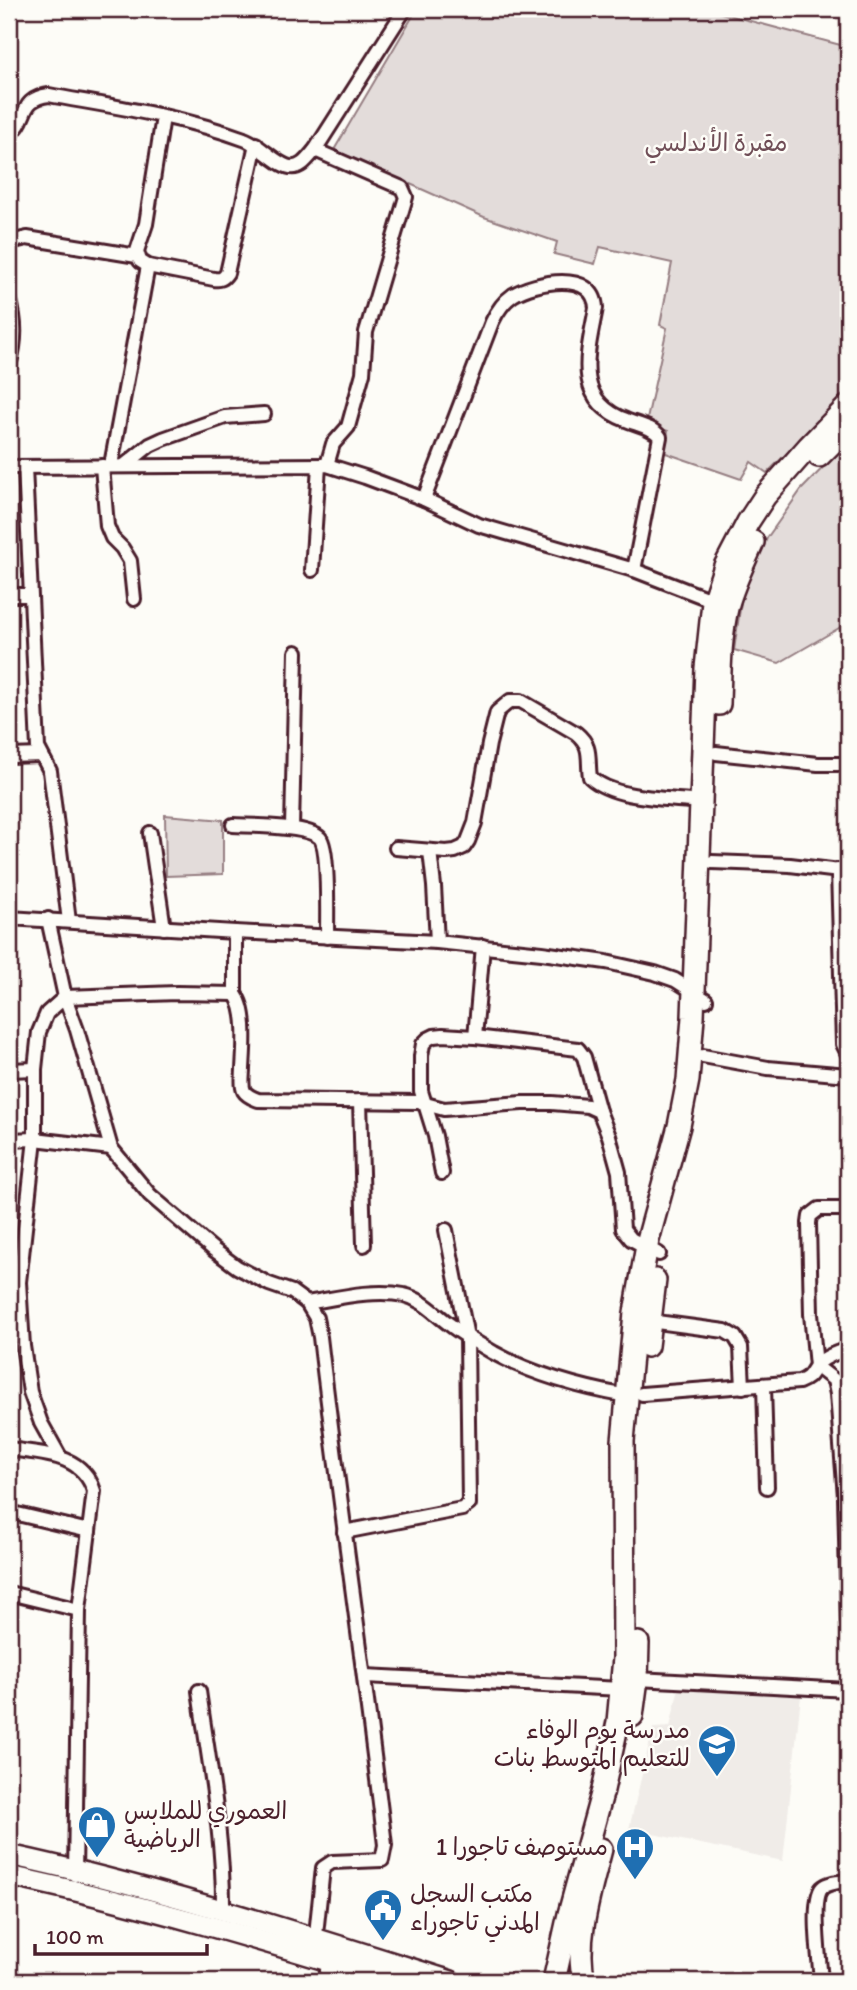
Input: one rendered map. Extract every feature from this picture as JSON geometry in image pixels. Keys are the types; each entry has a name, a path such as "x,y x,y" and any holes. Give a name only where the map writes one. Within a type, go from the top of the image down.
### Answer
{"main road":[{"path":"813,452 848,406"},
{"path":"635,1395 635,1314 699,1088 703,1056 699,995 701,802 706,668 725,566 765,496 813,452 848,427"},
{"path":"584,1981 582,1932 592,1858 618,1722 629,1684 624,1658 623,1441 649,1321 653,1252 688,1080 693,1017 699,995 712,862 722,647 720,604"},
{"path":"9,1855 76,1869 223,1911 394,1981"},
{"path":"554,1981 569,1913 592,1858"},
{"path":"9,1875 319,1952 451,1981"}],"street":[{"path":"9,134 16,130 29,103 38,96 50,95 176,118 246,139 289,167 302,164 315,150 405,9"},
{"path":"163,117 146,224 138,246 137,256 148,266 214,279 225,277 256,144"},
{"path":"312,570 323,465 333,443 348,427 363,373 366,332 406,197 402,188 315,150"},
{"path":"9,246 20,239 34,239 137,256"},
{"path":"134,599 130,561 112,538 107,526 106,466 148,266"},
{"path":"424,499 500,306 526,289 552,284 586,286 596,300 586,363 593,392 598,401 613,415 656,432 660,437 634,570"},
{"path":"9,297 15,346 9,366"},
{"path":"125,465 150,445 163,439 225,417 264,414"},
{"path":"9,467 323,465 424,499 479,525 634,570 720,604"},
{"path":"25,467 37,743 50,771 69,921"},
{"path":"9,595 29,595"},
{"path":"292,828 296,652"},
{"path":"396,848 455,851 464,847 475,823 497,712 510,701 521,701 584,740 588,747 590,777 607,789 701,802"},
{"path":"716,753 817,764 848,764"},
{"path":"9,756 41,755"},
{"path":"233,825 292,828 316,835 322,843 326,861 327,937"},
{"path":"150,833 164,928"},
{"path":"430,851 435,886 437,942"},
{"path":"712,862 790,864 843,871 843,1044 848,1054"},
{"path":"9,918 483,946 606,962 675,980 699,995"},
{"path":"48,919 65,997 111,1148 150,1195 214,1250 237,1267 269,1284 292,1292 307,1303 316,1318 385,1844 382,1860 332,1862 323,1868 319,1952 326,1981"},
{"path":"235,932 235,994 241,1001 244,1030 242,1082 249,1096 258,1100 424,1103 444,1110 552,1103 588,1106 599,1111"},
{"path":"475,1037 483,946"},
{"path":"60,1457 41,1423 30,1392 20,1311 19,1282 35,1139 35,1069 41,1025 52,1007 65,997 235,994"},
{"path":"442,1172 435,1136 421,1091 421,1056 423,1044 428,1039 435,1036 475,1037 578,1049 584,1057 619,1172 623,1229 631,1239 653,1252"},
{"path":"703,1056 768,1068 848,1075"},
{"path":"9,1070 35,1069"},
{"path":"360,1101 365,1245"},
{"path":"9,1140 35,1139 111,1148"},
{"path":"848,1209 819,1209 813,1212 809,1223 811,1314 816,1366 836,1384 846,1497 848,1622"},
{"path":"344,1532 462,1509 470,1504 467,1337 446,1230"},
{"path":"307,1303 383,1293 405,1296 420,1301 467,1337 522,1366 585,1388 635,1395 799,1382 810,1376 816,1366 828,1357 848,1349"},
{"path":"649,1321 725,1331 735,1337 741,1347 743,1387"},
{"path":"764,1386 766,1487"},
{"path":"9,1449 60,1457 77,1466 90,1478 94,1491 79,1610 74,1890"},
{"path":"9,1512 89,1531"},
{"path":"9,1593 79,1610"},
{"path":"365,1676 848,1690"},
{"path":"199,1691 220,1841 223,1911"},
{"path":"821,1981 816,1913 818,1895 828,1884 848,1881"}],"shaded area":[{"name":"مدرسة يوم الوفاء للتعليم المتوسط بنات","path":"679,1687 801,1696 783,1861 629,1829 653,1728 670,1727"}],"green space":[{"name":"مقبرة الأندلسي","path":"417,9 706,9 848,47 848,392 767,473 751,462 741,479 663,452 668,431 646,424 667,328 660,325 672,263 600,247 595,264 554,254 557,242 484,217 334,150"},
{"path":"848,442 848,627 841,627 779,663 734,650 742,595 767,538 801,490"},
{"path":"165,815 223,820 223,874 166,876"}],"place":[{"name":"مدرسة يوم الوفاء للتعليم المتوسط بنات","path":"717,1778"},
{"name":"العموري للملابس الرياضية","path":"97,1859"},
{"name":"مستوصف تاجورا 1","path":"635,1881"},
{"name":"مكتب السجل المدني تاجوراء","path":"383,1942"}]}
